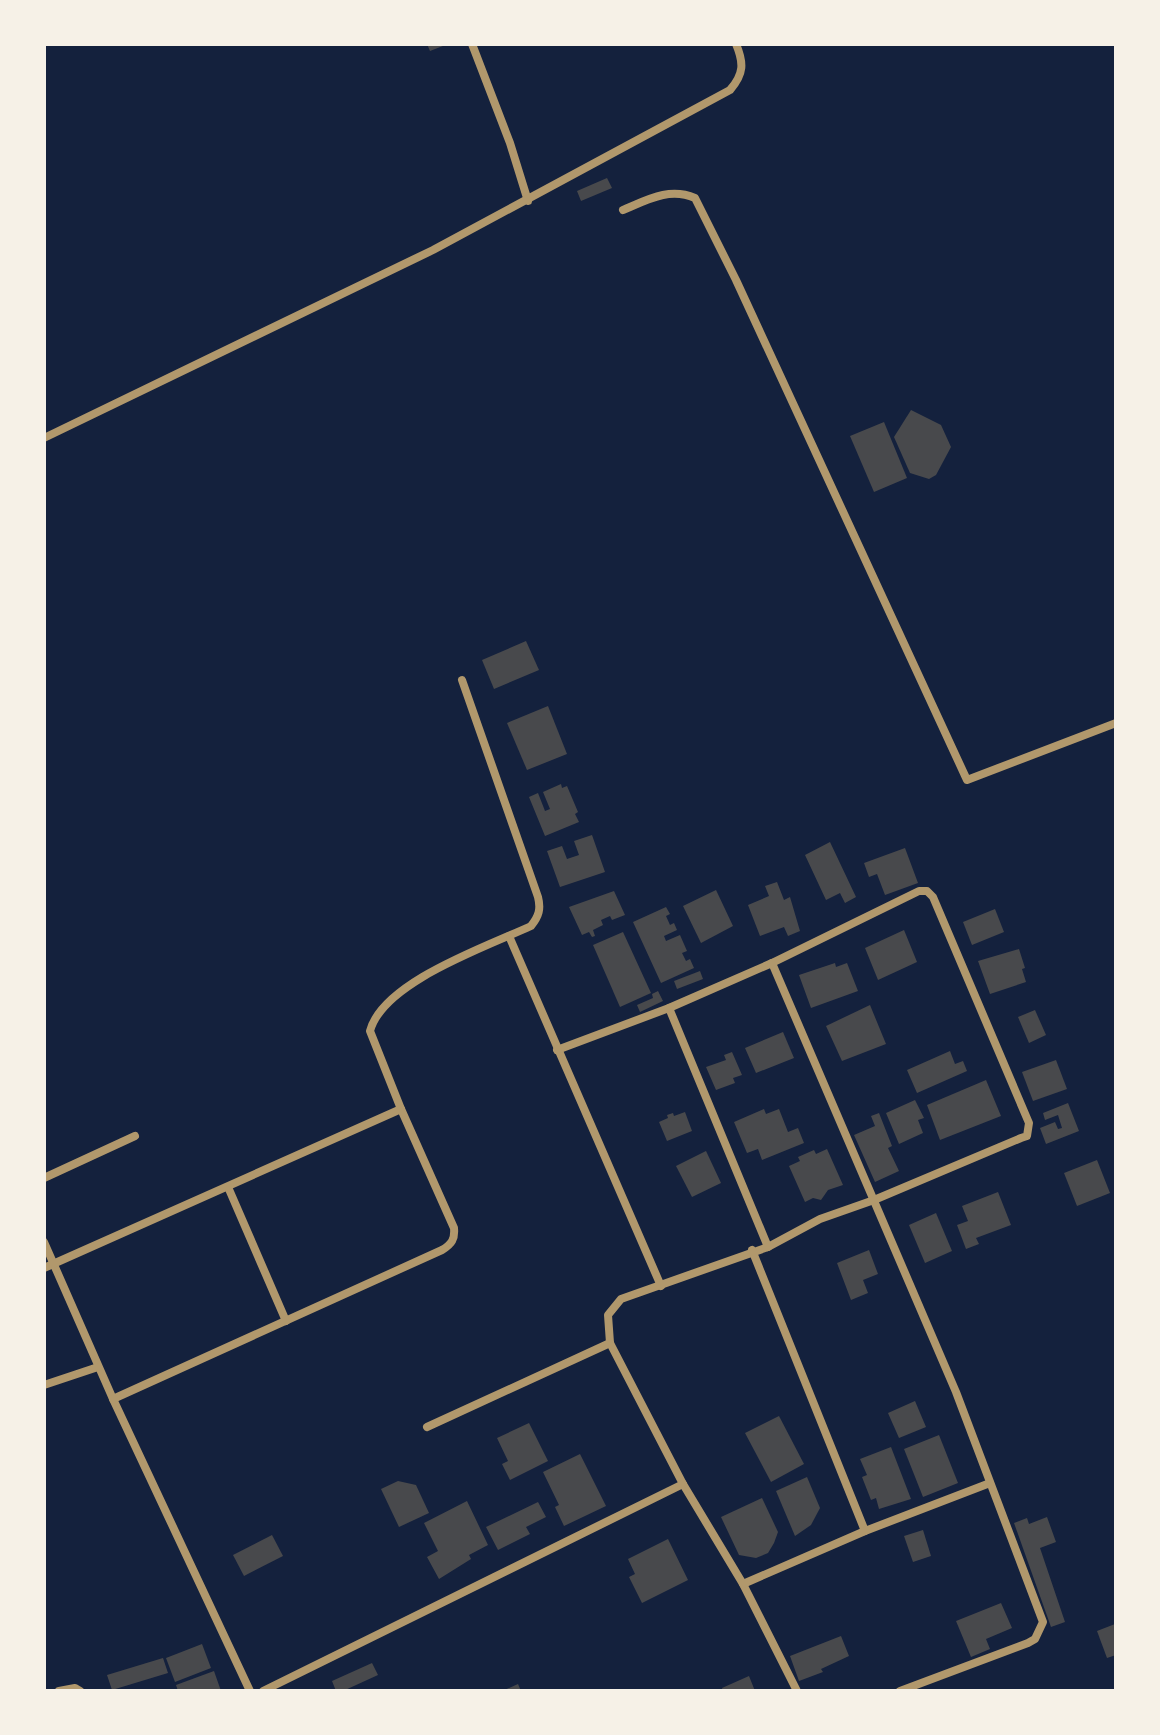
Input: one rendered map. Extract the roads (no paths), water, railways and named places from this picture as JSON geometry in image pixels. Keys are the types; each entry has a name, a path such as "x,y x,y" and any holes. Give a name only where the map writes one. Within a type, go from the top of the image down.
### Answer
{"street":[{"path":"472,44 510,143 528,201"},
{"path":"44,438 420,256 528,201 590,163 730,90 743,69 736,44"},
{"path":"623,210 669,192 695,198 736,280 967,780 1116,723"},
{"path":"113,1399 451,1244 455,1236 371,1040 370,1031 381,1007 410,983 531,926 538,917 540,906 462,680"},
{"path":"557,1050 669,1008 772,963 919,891 927,891 933,897 1030,1128 1027,1136 874,1200 820,1219 768,1247 752,1250 621,1299 608,1315 610,1343 683,1484 743,1584 797,1691"},
{"path":"509,936 661,1286"},
{"path":"772,963 956,1392 1043,1622 1040,1631 1028,1643 900,1691"},
{"path":"669,1008 768,1247"},
{"path":"44,1268 401,1109"},
{"path":"44,1178 135,1136"},
{"path":"228,1187 286,1321"},
{"path":"44,1242 98,1367 250,1691"},
{"path":"752,1250 865,1531"},
{"path":"427,1427 610,1343"},
{"path":"44,1385 98,1367"},
{"path":"743,1584 865,1531 990,1483"},
{"path":"263,1691 683,1484"},
{"path":"59,1691 75,1688 80,1691"}]}
